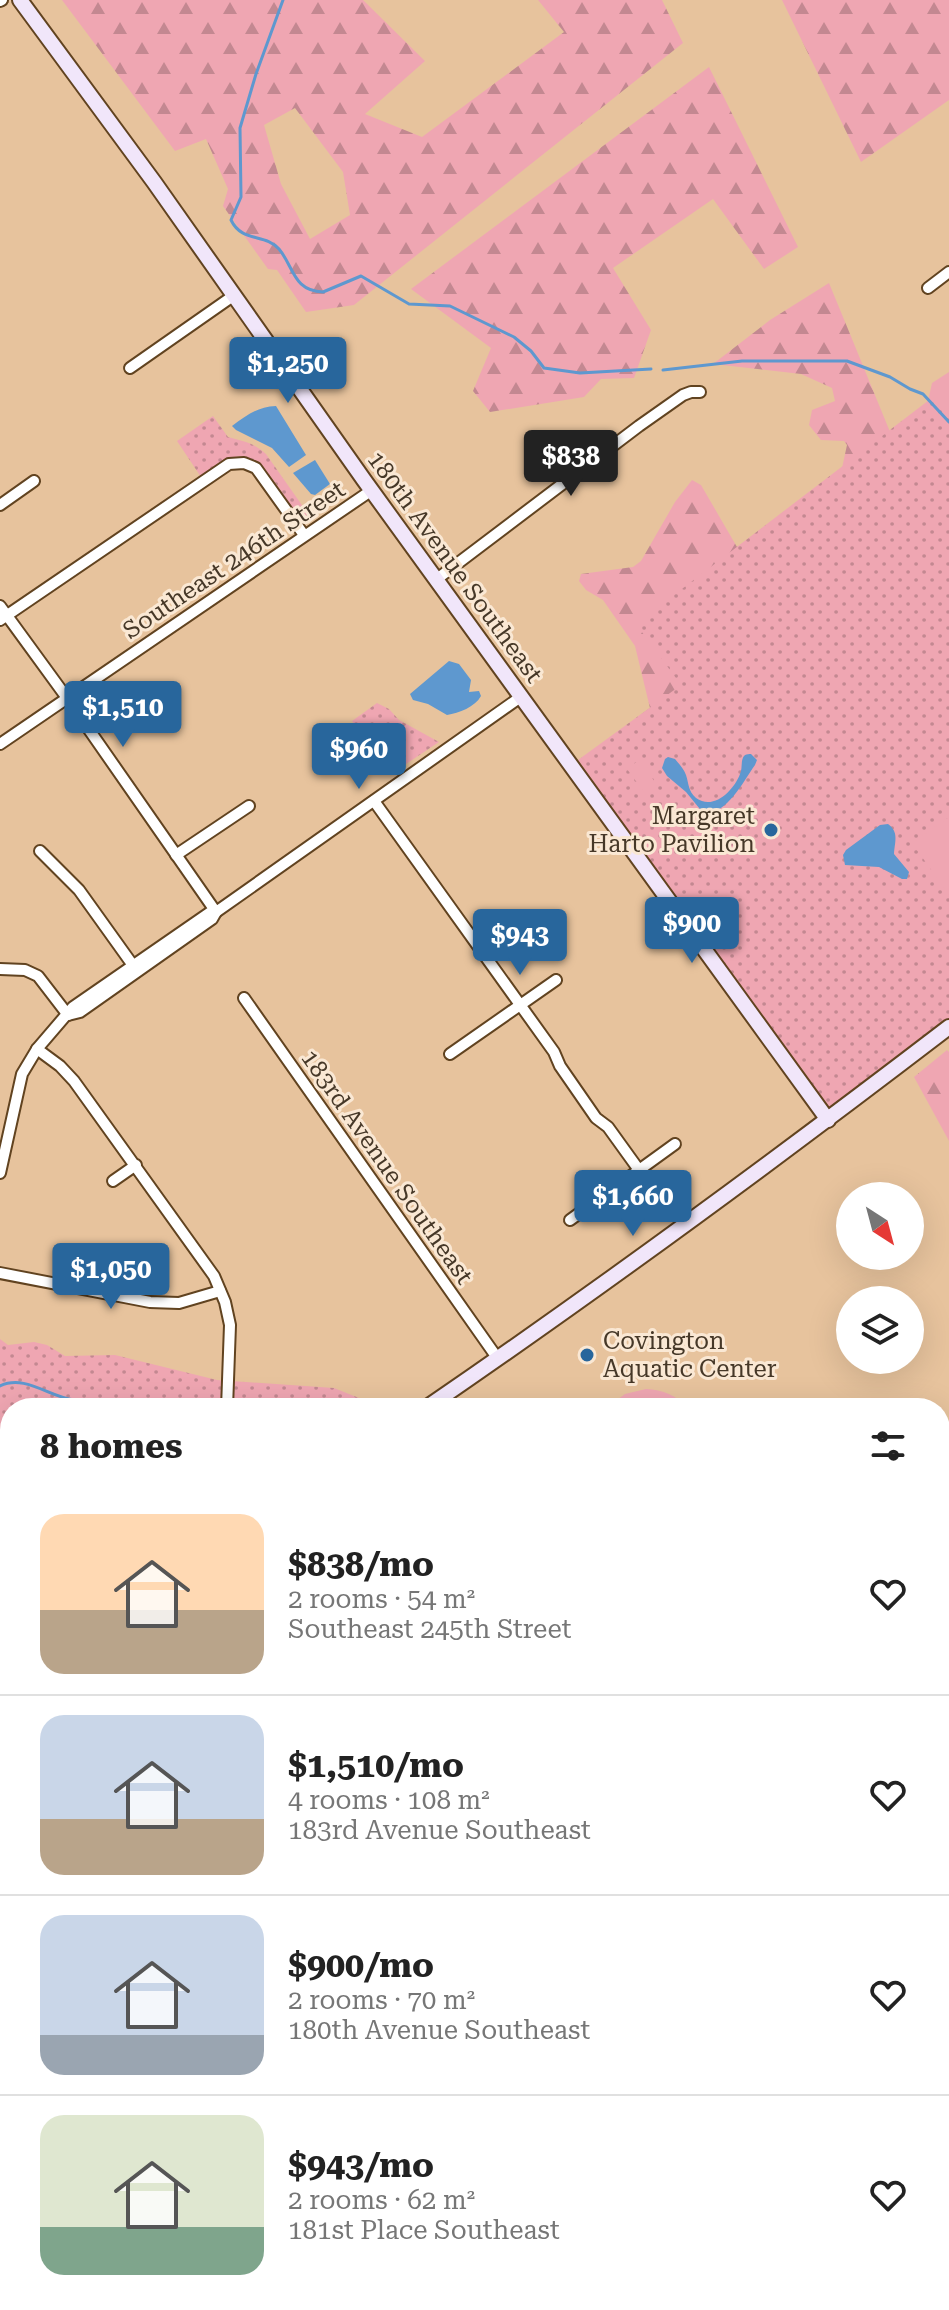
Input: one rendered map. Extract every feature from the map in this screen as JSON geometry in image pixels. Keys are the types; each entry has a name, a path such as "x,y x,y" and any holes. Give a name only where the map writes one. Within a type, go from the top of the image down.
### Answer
{"street":[{"name":"180th Avenue Southeast","path":"20,0 828,1120"},
{"path":"928,288 949,272"},
{"path":"130,368 233,296"},
{"path":"437,579 650,418 683,395 700,392"},
{"path":"216,912 67,698 2,614 229,464 244,463 256,468 304,535"},
{"path":"0,505 34,481"},
{"name":"Southeast 246th Street","path":"0,744 372,490"},
{"path":"0,1173 22,1074 37,1049 68,1015 80,1012 135,968 212,919 216,912 522,696"},
{"path":"374,801 554,1052 560,1066 596,1118 608,1127 639,1170"},
{"path":"176,855 249,806"},
{"path":"40,851 79,890 135,968"},
{"path":"0,969 25,970 38,976 68,1015"},
{"path":"450,1054 556,980"},
{"name":"183rd Avenue Southeast","path":"244,998 498,1359"},
{"path":"441,1398 828,1120 949,1027"},
{"path":"37,1049 74,1081 207,1264 220,1291 230,1325 227,1398"},
{"path":"570,1220 675,1144"},
{"path":"113,1181 136,1165"},
{"path":"0,1273 150,1302 179,1303 220,1291"}],"green space":[{"path":"62,0 363,0 425,61 365,114 422,137 564,32 538,0 662,0 683,43 354,305 306,312 277,270 268,269 223,206 228,189 206,139 175,151","holes":["295,108 343,172 350,215 310,239 281,184 264,125"]},
{"path":"782,0 949,0 949,100 861,162"},
{"path":"709,67 798,247 764,269 713,199 613,268 651,330 634,378 601,379 584,397 490,412 473,391 491,348 411,289"},
{"path":"829,283 949,572 633,720 650,708 635,646 603,600 586,590 579,581 581,574 633,567 641,561 675,502 692,480 701,485 737,547 842,468 847,445 844,441 821,440 809,425 812,410 835,401 832,388 801,374 713,364 770,320"},
{"path":"949,372 949,424 928,401 932,383"},
{"path":"933,397 949,419 949,1020 830,1108 732,978 578,760 681,685 636,624"},
{"path":"213,416 228,437 253,445 266,454 311,518 304,523 299,519 272,478 254,461 244,457 225,460 201,477 177,441"},
{"path":"377,703 389,709 399,720 439,742 391,774 352,721"},
{"path":"639,760 658,786 646,795 627,769"},
{"path":"949,817 949,895 912,843"},
{"path":"947,1050 949,1052 949,1141 914,1077"},
{"path":"0,1339 8,1345 34,1342 47,1345 65,1356 115,1355 217,1380 334,1388 359,1398 0,1398"},
{"path":"646,1389 676,1398 620,1398"}],"water":[{"path":"276,406 306,455 289,467 272,448 232,426 258,410"},
{"path":"315,460 330,484 315,495 293,473"},
{"path":"449,661 459,664 471,680 469,692 479,691 481,696 466,709 447,715 413,700 410,694"},
{"path":"751,754 757,760 755,765 734,796 712,813 704,814 662,768 665,759 675,759 685,773 693,795 710,802 722,797 733,786 741,772 743,757"},
{"path":"888,824 895,834 894,854 909,872 907,879 879,867 845,865 843,855 846,850 880,825"}],"waterway":[{"path":"283,0 240,128 241,197 231,220 236,227 247,235 273,244 300,283 313,291 323,292 361,276 409,304 450,306 514,337 531,351 544,368 580,373 651,369"},
{"path":"663,370 742,361 847,361 890,377 923,394 949,422"},
{"path":"0,1386 28,1384 65,1398"}],"place":[{"name":"Margaret Harto Pavilion","path":"771,830"},
{"name":"Covington Aquatic Center","path":"587,1355"}]}
